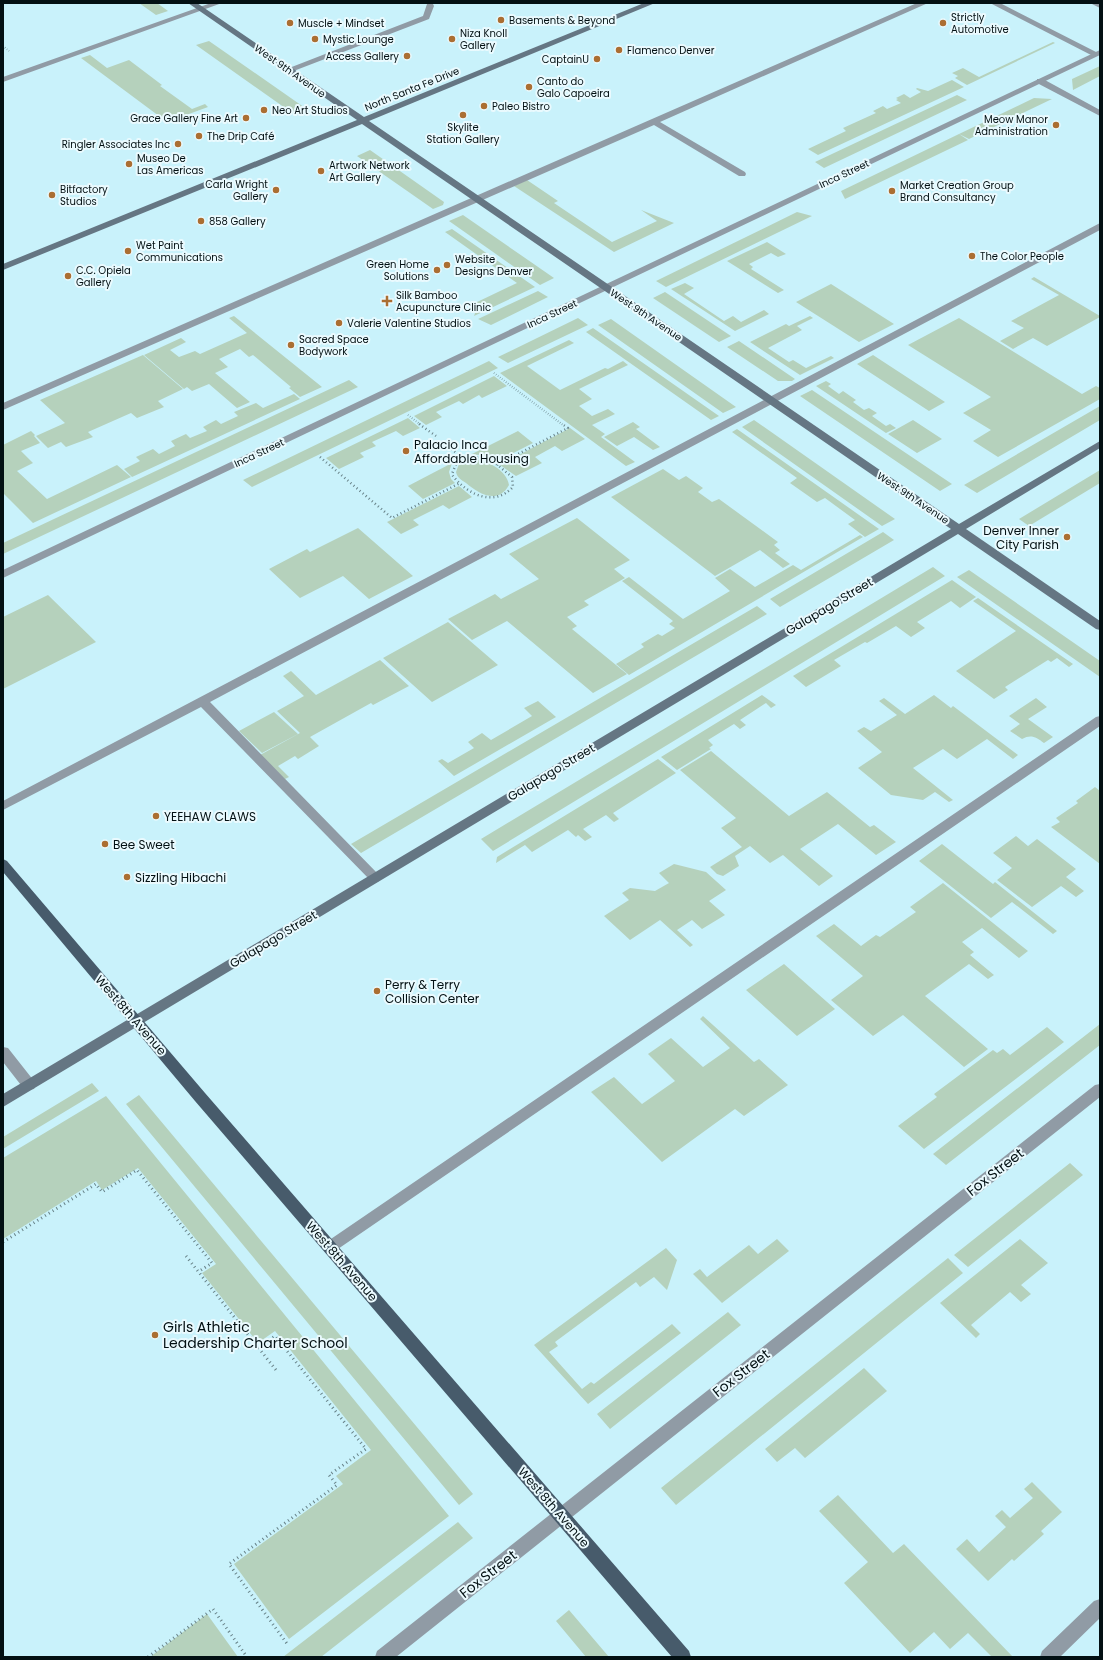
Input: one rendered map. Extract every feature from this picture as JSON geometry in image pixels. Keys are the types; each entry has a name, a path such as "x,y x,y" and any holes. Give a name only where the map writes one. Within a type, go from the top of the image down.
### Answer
{"main road":[{"name":"West 8th Avenue","path":"3,864 136,1021 683,1657"}],"street":[{"name":"West 9th Avenue","path":"192,3 1100,626"},
{"path":"3,80 218,3"},
{"name":"North Santa Fe Drive","path":"3,267 651,3"},
{"path":"3,407 924,3"},
{"path":"994,3 1098,54"},
{"path":"1094,3 1100,6"},
{"path":"288,70 426,17 430,6"},
{"name":"Inca Street","path":"3,574 1098,54"},
{"path":"1040,81 1100,113"},
{"path":"655,122 742,174"},
{"path":"3,806 1100,226"},
{"name":"Galapago Street","path":"3,1101 1100,444"},
{"path":"202,701 375,878"},
{"path":"330,1247 1100,720"},
{"path":"3,1052 29,1085"},
{"name":"Fox Street","path":"383,1657 1100,1089"},
{"path":"1048,1657 1100,1607"}],"path":[{"path":"494,373 568,428 497,465"},
{"path":"408,414 436,436"},
{"path":"445,444 464,459"},
{"path":"320,457 392,518 460,483"},
{"path":"482,457 497,465 512,477 513,482 513,487 503,496 488,498 473,494 454,478 452,474 453,468 456,464 464,459 482,457"},
{"path":"3,1242 96,1184 102,1192 137,1170 212,1263 198,1272"},
{"path":"186,1256 276,1370"},
{"path":"258,1348 275,1336 366,1448 330,1475 337,1485 229,1564 288,1645"},
{"path":"148,1657 212,1609 247,1657"}],"green space":[{"path":"139,3 157,3 168,11 156,15"},
{"path":"209,41 308,110 295,115 196,45"},
{"path":"1053,42 1055,43 967,85 955,78 958,76 952,73 963,68 979,77"},
{"path":"90,55 107,68 129,60 162,85 160,86 192,109 205,104 208,107 167,122 81,58"},
{"path":"1100,66 1100,76 1073,90 1072,79"},
{"path":"952,80 964,87 818,155 808,149 846,131 843,128 876,113 873,111 883,106 887,109 901,103 896,100 898,99 896,98 904,94 910,98 921,92 916,89 917,88 928,91"},
{"path":"957,95 967,100 824,168 815,162"},
{"path":"1034,98 1052,99 969,139 959,134"},
{"path":"959,134 968,140 845,199 841,191"},
{"path":"370,150 444,202 443,205 433,209 357,156"},
{"path":"527,180 558,201 554,203 612,242 657,221 641,210 674,223 614,252 514,186"},
{"path":"797,212 812,216 666,287 656,281"},
{"path":"463,215 554,278 540,285 449,221"},
{"path":"452,229 535,287 474,316 478,305 475,303 517,283 445,232"},
{"path":"767,242 786,254 778,257 771,253 749,264 753,267 751,269 784,290 778,293 727,261"},
{"path":"1034,277 1100,317 1047,346 1033,338 1013,349 1000,341 1024,328 1011,321 1059,295 1031,279"},
{"path":"685,283 694,288 684,294 724,321 733,316 741,322 764,310 769,314 735,331 671,289"},
{"path":"831,284 894,324 859,342 796,302"},
{"path":"538,291 548,297 491,325 478,319"},
{"path":"665,292 731,336 719,342 653,298"},
{"path":"234,316 322,387 300,397 289,388 291,387 253,355 249,357 240,349 219,359 228,367 215,373 250,402 237,408 209,384 192,391 187,387 184,389 144,355 181,338 186,342 170,350 179,357 195,351 200,354 247,333 229,318"},
{"path":"810,316 813,318 797,326 802,330 768,348 789,362 793,360 806,368 831,356 834,358 800,375 750,342 786,324 789,326"},
{"path":"578,318 588,325 508,363 498,357"},
{"path":"959,318 1082,394 1096,386 1100,388 1100,399 998,457 973,441 991,430 963,413 991,397 908,345"},
{"path":"611,319 736,407 723,413 598,325"},
{"path":"593,328 719,416 711,420 586,332"},
{"path":"569,340 574,343 527,366 560,390 623,361 628,365 579,389 592,399 579,406 592,416 608,409 615,414 592,425 605,434 601,437 635,462 626,466 500,373"},
{"path":"739,341 795,379 792,381 778,381 727,347"},
{"path":"143,355 183,389 158,401 164,407 137,418 131,413 88,432 93,437 66,447 61,442 48,448 36,436 65,423 40,400"},
{"path":"873,355 945,402 929,411 857,364"},
{"path":"489,361 498,368 252,487 243,480"},
{"path":"494,376 507,386 482,398 479,395 463,404 459,401 436,412 442,417 426,425 414,416"},
{"path":"349,380 358,387 3,554 3,543"},
{"path":"826,381 831,384 828,386 839,394 843,391 856,400 853,402 864,410 869,408 877,413 872,416 886,426 890,424 896,428 886,433 816,386"},
{"path":"812,390 952,484 940,491 800,396"},
{"path":"294,394 300,399 132,477 124,469 140,461 136,457 153,449 159,454 175,446 171,441 186,434 190,438 207,431 203,427 216,420 221,424 238,416 234,412 256,403 263,408"},
{"path":"1100,406 1100,420 977,493 964,485"},
{"path":"408,418 420,428 403,436 396,431 372,442 376,446 360,453 364,457 339,469 326,458"},
{"path":"754,420 895,519 882,526 742,427"},
{"path":"913,420 942,439 917,453 888,434"},
{"path":"633,422 640,427 636,429 660,447 653,450 634,437 617,446 604,437"},
{"path":"570,428 585,439 562,451 555,446 535,457 542,463 516,476 500,465"},
{"path":"737,429 879,529 865,537 848,524 855,520 825,498 817,502 790,483 797,478 732,432"},
{"path":"31,431 40,443 21,451 33,463 17,471 47,499 117,465 131,477 33,523 3,493 3,445"},
{"path":"518,431 533,443 498,461 485,456 472,454"},
{"path":"469,459 481,460 499,469 504,474 509,485 505,491 499,495 488,496 482,494 461,480 456,472 459,464"},
{"path":"452,463 449,472 451,479 455,483 423,499 408,486"},
{"path":"663,469 679,480 686,476 703,488 698,492 712,502 719,499 778,542 774,545 780,550 775,553 790,564 783,568 760,550 715,576 611,497"},
{"path":"1100,470 1100,483 1029,526 1019,519"},
{"path":"459,486 472,497 449,509 443,505 413,520 419,525 401,534 387,522"},
{"path":"577,518 630,560 614,569 625,578 584,601 589,605 567,617 577,626 572,629 627,674 593,693 507,621 472,640 448,619 495,594 501,599 539,579 509,554"},
{"path":"358,528 413,576 369,599 343,576 300,598 269,569 307,549 310,552"},
{"path":"883,532 894,540 780,607 770,599"},
{"path":"860,535 863,537 629,675 616,664 644,647 641,644 658,634 662,636 675,628 669,624 673,621 622,581 629,577 683,619 730,591 715,578 730,569 755,587 793,565 801,570"},
{"path":"933,567 945,576 493,851 481,839"},
{"path":"969,570 1100,661 1100,677 957,577"},
{"path":"952,580 976,597 960,608 951,601 917,622 925,628 911,637 896,626 867,643 865,642 834,660 841,666 806,687 793,676"},
{"path":"48,595 96,642 3,689 3,617"},
{"path":"978,598 1073,664 1069,667 1057,658 1051,662 1048,660 1005,687 1008,690 994,699 956,671 1016,631 973,601"},
{"path":"757,606 767,614 361,853 351,844"},
{"path":"448,622 498,665 432,702 383,658"},
{"path":"380,660 409,686 373,705 371,703 310,737 319,746 298,759 295,756 278,766 289,777 285,779 260,755 300,733 277,711 304,696 283,676 291,671 316,695"},
{"path":"762,695 776,705 771,708 766,703 740,720 746,725 740,729 734,724 708,740 713,745 709,748 711,749 677,770 661,757"},
{"path":"934,695 951,708 953,706 1018,755 1013,759 987,739 957,759 943,749 913,768 953,800 949,802 935,792 923,800 891,795 858,768 882,752 857,731 864,727 871,731 897,715 879,701 884,698 905,714"},
{"path":"1036,698 1047,707 1028,719 1053,737 1044,743 1033,737 1022,739 1010,731 1020,724 1009,716"},
{"path":"538,701 556,717 454,776 438,761 442,759 448,763 474,748 468,742 482,733 491,740 532,716 524,708"},
{"path":"274,712 298,734 262,753 239,731"},
{"path":"711,751 789,816 827,792 870,827 874,825 896,842 876,855 838,824 800,849 833,876 819,886 783,855 770,863 750,846 735,856 739,866 723,876 717,874 710,867 742,847 721,828 736,818 680,770"},
{"path":"658,759 676,773 613,813 619,819 614,822 606,815 583,829 592,837 585,841 578,835 576,837 568,830 532,852 525,845 496,863 497,857"},
{"path":"1095,787 1100,791 1100,864 1051,827 1060,822 1056,818 1078,803 1076,801"},
{"path":"1016,836 1028,846 1037,839 1076,869 1066,877 1084,891 1076,897 1061,886 1032,907 997,880 1012,868 993,853"},
{"path":"942,844 993,884 995,882 1057,931 1053,934 1012,902 991,918 919,861"},
{"path":"674,864 706,872 726,890 709,901 725,915 702,929 692,920 677,930 693,945 690,947 660,920 630,940 604,916 629,900 622,893 630,888 655,891 669,883 659,873"},
{"path":"943,883 1028,951 1019,958 982,928 962,942 974,952 970,955 994,975 988,979 969,964 925,996 988,1049 964,1067 903,1015 873,1036 831,1000 863,976 816,936 834,924 861,946 876,935 880,937 916,912 910,907"},
{"path":"784,964 835,1009 797,1036 746,990"},
{"path":"703,1016 754,1062 759,1059 788,1085 744,1116 735,1109 662,1162 591,1092 614,1077 642,1104 675,1081 648,1054 671,1038 703,1067 730,1048 700,1019"},
{"path":"1100,1024 1100,1045 946,1165 933,1154"},
{"path":"1047,1027 1064,1042 924,1149 898,1126 937,1097 934,1094 993,1050 997,1053 1003,1049 1010,1055"},
{"path":"92,1083 99,1091 3,1149 3,1137"},
{"path":"139,1095 473,1494 459,1505 126,1104"},
{"path":"106,1096 449,1516 289,1639 234,1564 343,1484 336,1476 371,1450 275,1331 258,1343 202,1273 216,1264 138,1168 102,1190 96,1181 3,1239 3,1158"},
{"path":"1070,1163 1083,1175 968,1267 954,1255"},
{"path":"777,1239 789,1251 722,1303 693,1274 700,1269 707,1277 749,1245 758,1254"},
{"path":"1020,1239 1048,1263 1021,1285 1031,1294 1021,1302 1010,1292 971,1325 980,1334 976,1338 940,1303"},
{"path":"666,1248 677,1260 667,1290 654,1277 640,1287 636,1282 555,1342 558,1346 549,1352 582,1389 591,1382 594,1384 672,1324 681,1333 588,1404 534,1345"},
{"path":"948,1258 963,1273 676,1505 661,1488"},
{"path":"728,1312 741,1325 610,1429 597,1414"},
{"path":"864,1368 887,1391 805,1458 795,1448 777,1462 765,1449"},
{"path":"1032,1482 1062,1512 1041,1531 1044,1534 1014,1561 1012,1559 988,1581 956,1549 967,1539 979,1552 1006,1527 995,1516 1002,1510 1010,1518 1033,1498 1024,1489"},
{"path":"838,1495 893,1553 904,1544 1013,1657 992,1657 968,1633 950,1649 934,1632 910,1653 844,1583 868,1562 819,1511"},
{"path":"458,1522 473,1538 321,1657 283,1657"},
{"path":"569,1610 609,1657 586,1657 556,1621"},
{"path":"207,1614 238,1657 150,1657"}],"place":[{"name":"Basements & Beyond","path":"501,20"},
{"name":"Muscle + Mindset","path":"290,23"},
{"name":"Strictly Automotive","path":"943,23"},
{"name":"Mystic Lounge","path":"315,39"},
{"name":"Niza Knoll Gallery","path":"452,39"},
{"name":"Flamenco Denver","path":"619,50"},
{"name":"Access Gallery","path":"407,56"},
{"name":"CaptainU","path":"597,59"},
{"name":"Canto do Galo Capoeira","path":"529,87"},
{"name":"Paleo Bistro","path":"484,106"},
{"name":"Neo Art Studios","path":"264,110"},
{"name":"Skylite Station Gallery","path":"463,115"},
{"name":"Grace Gallery Fine Art","path":"246,118"},
{"name":"Meow Manor Administration","path":"1056,125"},
{"name":"The Drip Café","path":"199,136"},
{"name":"Ringler Associates Inc","path":"178,144"},
{"name":"Museo De Las Americas","path":"129,164"},
{"name":"Artwork Network Art Gallery","path":"321,171"},
{"name":"Carla Wright Gallery","path":"276,190"},
{"name":"Market Creation Group Brand Consultancy","path":"892,191"},
{"name":"Bitfactory Studios","path":"52,195"},
{"name":"858 Gallery","path":"201,221"},
{"name":"Wet Paint Communications","path":"128,251"},
{"name":"The Color People","path":"972,256"},
{"name":"Website Designs Denver","path":"447,265"},
{"name":"Green Home Solutions","path":"437,270"},
{"name":"C.C. Opiela Gallery","path":"68,276"},
{"name":"Silk Bamboo Acupuncture Clinic","path":"387,301"},
{"name":"Valerie Valentine Studios","path":"339,323"},
{"name":"Sacred Space Bodywork","path":"291,345"},
{"name":"Palacio Inca Affordable Housing","path":"406,451"},
{"name":"Denver Inner City Parish","path":"1067,537"},
{"name":"YEEHAW CLAWS","path":"156,816"},
{"name":"Bee Sweet","path":"105,844"},
{"name":"Sizzling Hibachi","path":"127,877"},
{"name":"Perry & Terry Collision Center","path":"377,991"},
{"name":"Girls Athletic Leadership Charter School","path":"155,1335"}]}
